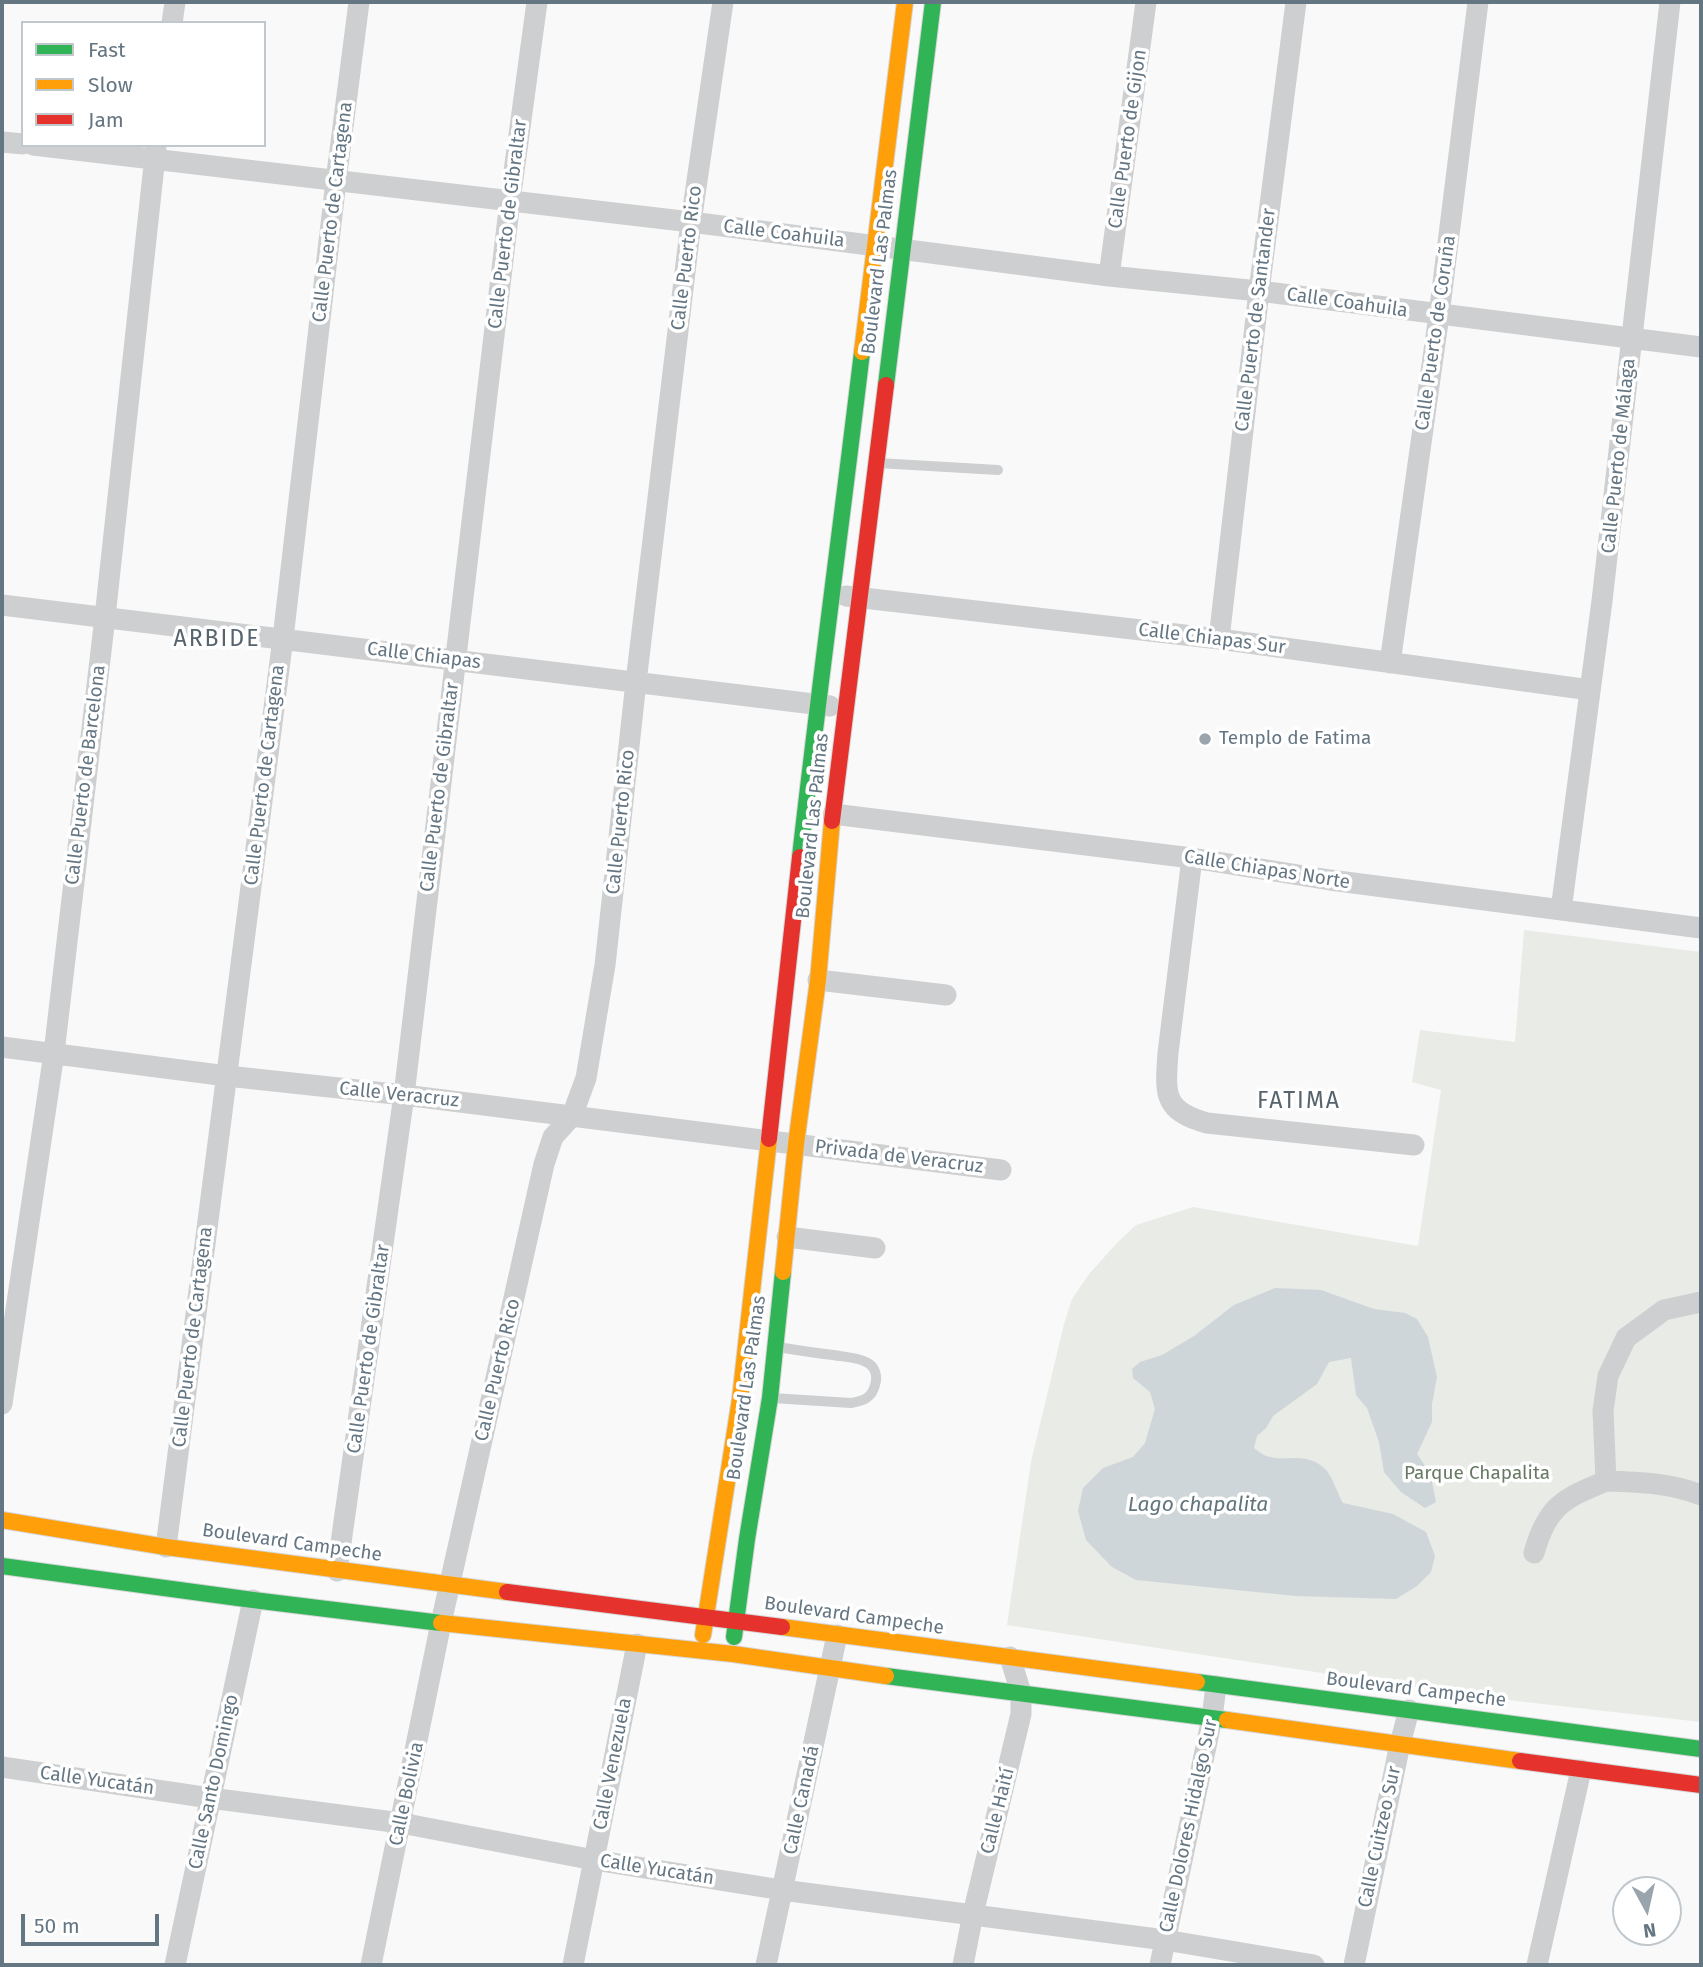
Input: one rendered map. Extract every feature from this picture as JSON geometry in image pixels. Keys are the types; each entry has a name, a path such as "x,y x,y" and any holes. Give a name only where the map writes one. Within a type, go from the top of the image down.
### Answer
{"street":[{"path":"172,21 174,2"},
{"name":"Calle Puerto de Cartagena","path":"166,1547 228,1076 359,2"},
{"name":"Calle Puerto de Gibraltar","path":"337,1571 404,1095 510,201 537,2"},
{"name":"Calle Puerto Rico","path":"441,1623 544,1164 553,1137 572,1116 586,1078 605,965 691,222 723,2"},
{"name":"Boulevard Las Palmas","path":"701,1650 740,1399 817,705 834,594 905,2"},
{"name":"Boulevard Las Palmas","path":"733,1654 747,1539 769,1398 796,1144 818,980 846,707 933,2"},
{"name":"Calle Puerto de Gijon","path":"1109,276 1146,2"},
{"name":"Calle Puerto de Santander","path":"1219,639 1296,2"},
{"name":"Calle Puerto de Coruña","path":"1390,663 1439,315 1478,2"},
{"name":"Calle Puerto de Málaga","path":"1561,910 1602,601 1670,2"},
{"path":"2,142 21,144"},
{"name":"Calle Coahuila","path":"68,147 155,152 336,181 1701,346"},
{"name":"Calle Puerto de Barcelona","path":"2,1404 54,1053 105,617 155,152"},
{"name":"Calle Chiapas Sur","path":"834,594 1219,639 1590,690"},
{"name":"Calle Chiapas","path":"2,605 846,707"},
{"name":"Calle Chiapas Norte","path":"834,814 1192,858 1330,880 1701,928"},
{"path":"1192,858 1168,1054 1166,1084 1169,1100 1178,1111 1208,1123 1414,1145"},
{"path":"818,980 946,995"},
{"name":"Calle Veracruz","path":"2,1047 796,1144"},
{"name":"Privada de Veracruz","path":"796,1144 1001,1170"},
{"path":"787,1237 875,1248"},
{"path":"1606,1481 1603,1411 1608,1376 1626,1338 1664,1310 1701,1302"},
{"path":"1534,1553 1549,1515 1570,1496 1606,1481 1646,1482 1701,1495"},
{"path":"2,1536 9,1521"},
{"name":"Boulevard Campeche","path":"9,1521 337,1571 706,1617 1701,1749"},
{"path":"5,1562 253,1600 733,1654 830,1670 1212,1718 1701,1785"},
{"name":"Calle Santo Domingo","path":"174,1965 253,1600"},
{"name":"Calle Bolivia","path":"371,1965 441,1623"},
{"name":"Calle Canadá","path":"766,1965 837,1635"},
{"name":"Calle Venezuela","path":"573,1965 637,1644"},
{"name":"Calle Haití","path":"963,1965 1020,1723 1021,1693 1010,1657"},
{"name":"Calle Dolores Hidalgo Sur","path":"1160,1965 1212,1718 1216,1686"},
{"name":"Calle Cuitzeo Sur","path":"1354,1965 1409,1710"},
{"name":"Calle Yucatán","path":"2,1767 401,1823 594,1860 782,1890 1165,1940 1314,1965"},
{"path":"1537,1965 1581,1770"}],"lane":[{"path":"877,462 998,470"},
{"path":"769,1398 851,1403 869,1398 877,1379 875,1369 868,1362 775,1347"}],"green space":[{"name":"Parque Chapalita","path":"1524,930 1701,952 1701,1722 1473,1696 1007,1625 1031,1462 1064,1324 1072,1299 1089,1274 1136,1225 1193,1207 1418,1246 1441,1090 1412,1082 1420,1030 1515,1042"}],"water":[{"name":"Lago chapalita","path":"1275,1288 1321,1290 1374,1309 1405,1313 1417,1319 1428,1337 1437,1377 1432,1422 1417,1454 1430,1473 1436,1502 1425,1508 1401,1492 1384,1472 1379,1442 1367,1408 1356,1395 1351,1358 1329,1362 1317,1384 1273,1416 1257,1436 1254,1448 1271,1457 1316,1462 1328,1472 1343,1503 1393,1514 1426,1532 1435,1556 1431,1572 1417,1586 1396,1599 1296,1596 1136,1580 1112,1567 1086,1540 1078,1511 1083,1488 1103,1468 1133,1457 1145,1443 1155,1409 1150,1392 1133,1378 1132,1369 1140,1362 1162,1355 1194,1336 1234,1305"}],"traffic: fast":[{"path":"886,385 933,2"},
{"path":"800,857 862,352"},
{"path":"734,1637 770,1398 783,1272"},
{"path":"2,1566 441,1623"},
{"path":"886,1676 1227,1720"},
{"path":"1197,1682 1701,1749"}],"traffic: slow":[{"path":"862,352 905,2"},
{"path":"783,1272 796,1144 818,980 832,821"},
{"path":"703,1635 740,1399 769,1139"},
{"path":"2,1520 166,1547 507,1592"},
{"path":"441,1623 733,1654 886,1676"},
{"path":"782,1627 1197,1682"},
{"path":"1227,1720 1520,1761"}],"traffic: jam":[{"path":"832,821 886,385"},
{"path":"769,1139 800,857"},
{"path":"507,1592 782,1627"},
{"path":"1520,1761 1701,1785"}],"place":[{"name":"Templo de Fatima","path":"1205,739"}],"district":[{"name":"ARBIDE","path":"217,640"},
{"name":"FATIMA","path":"1299,1102"}]}
